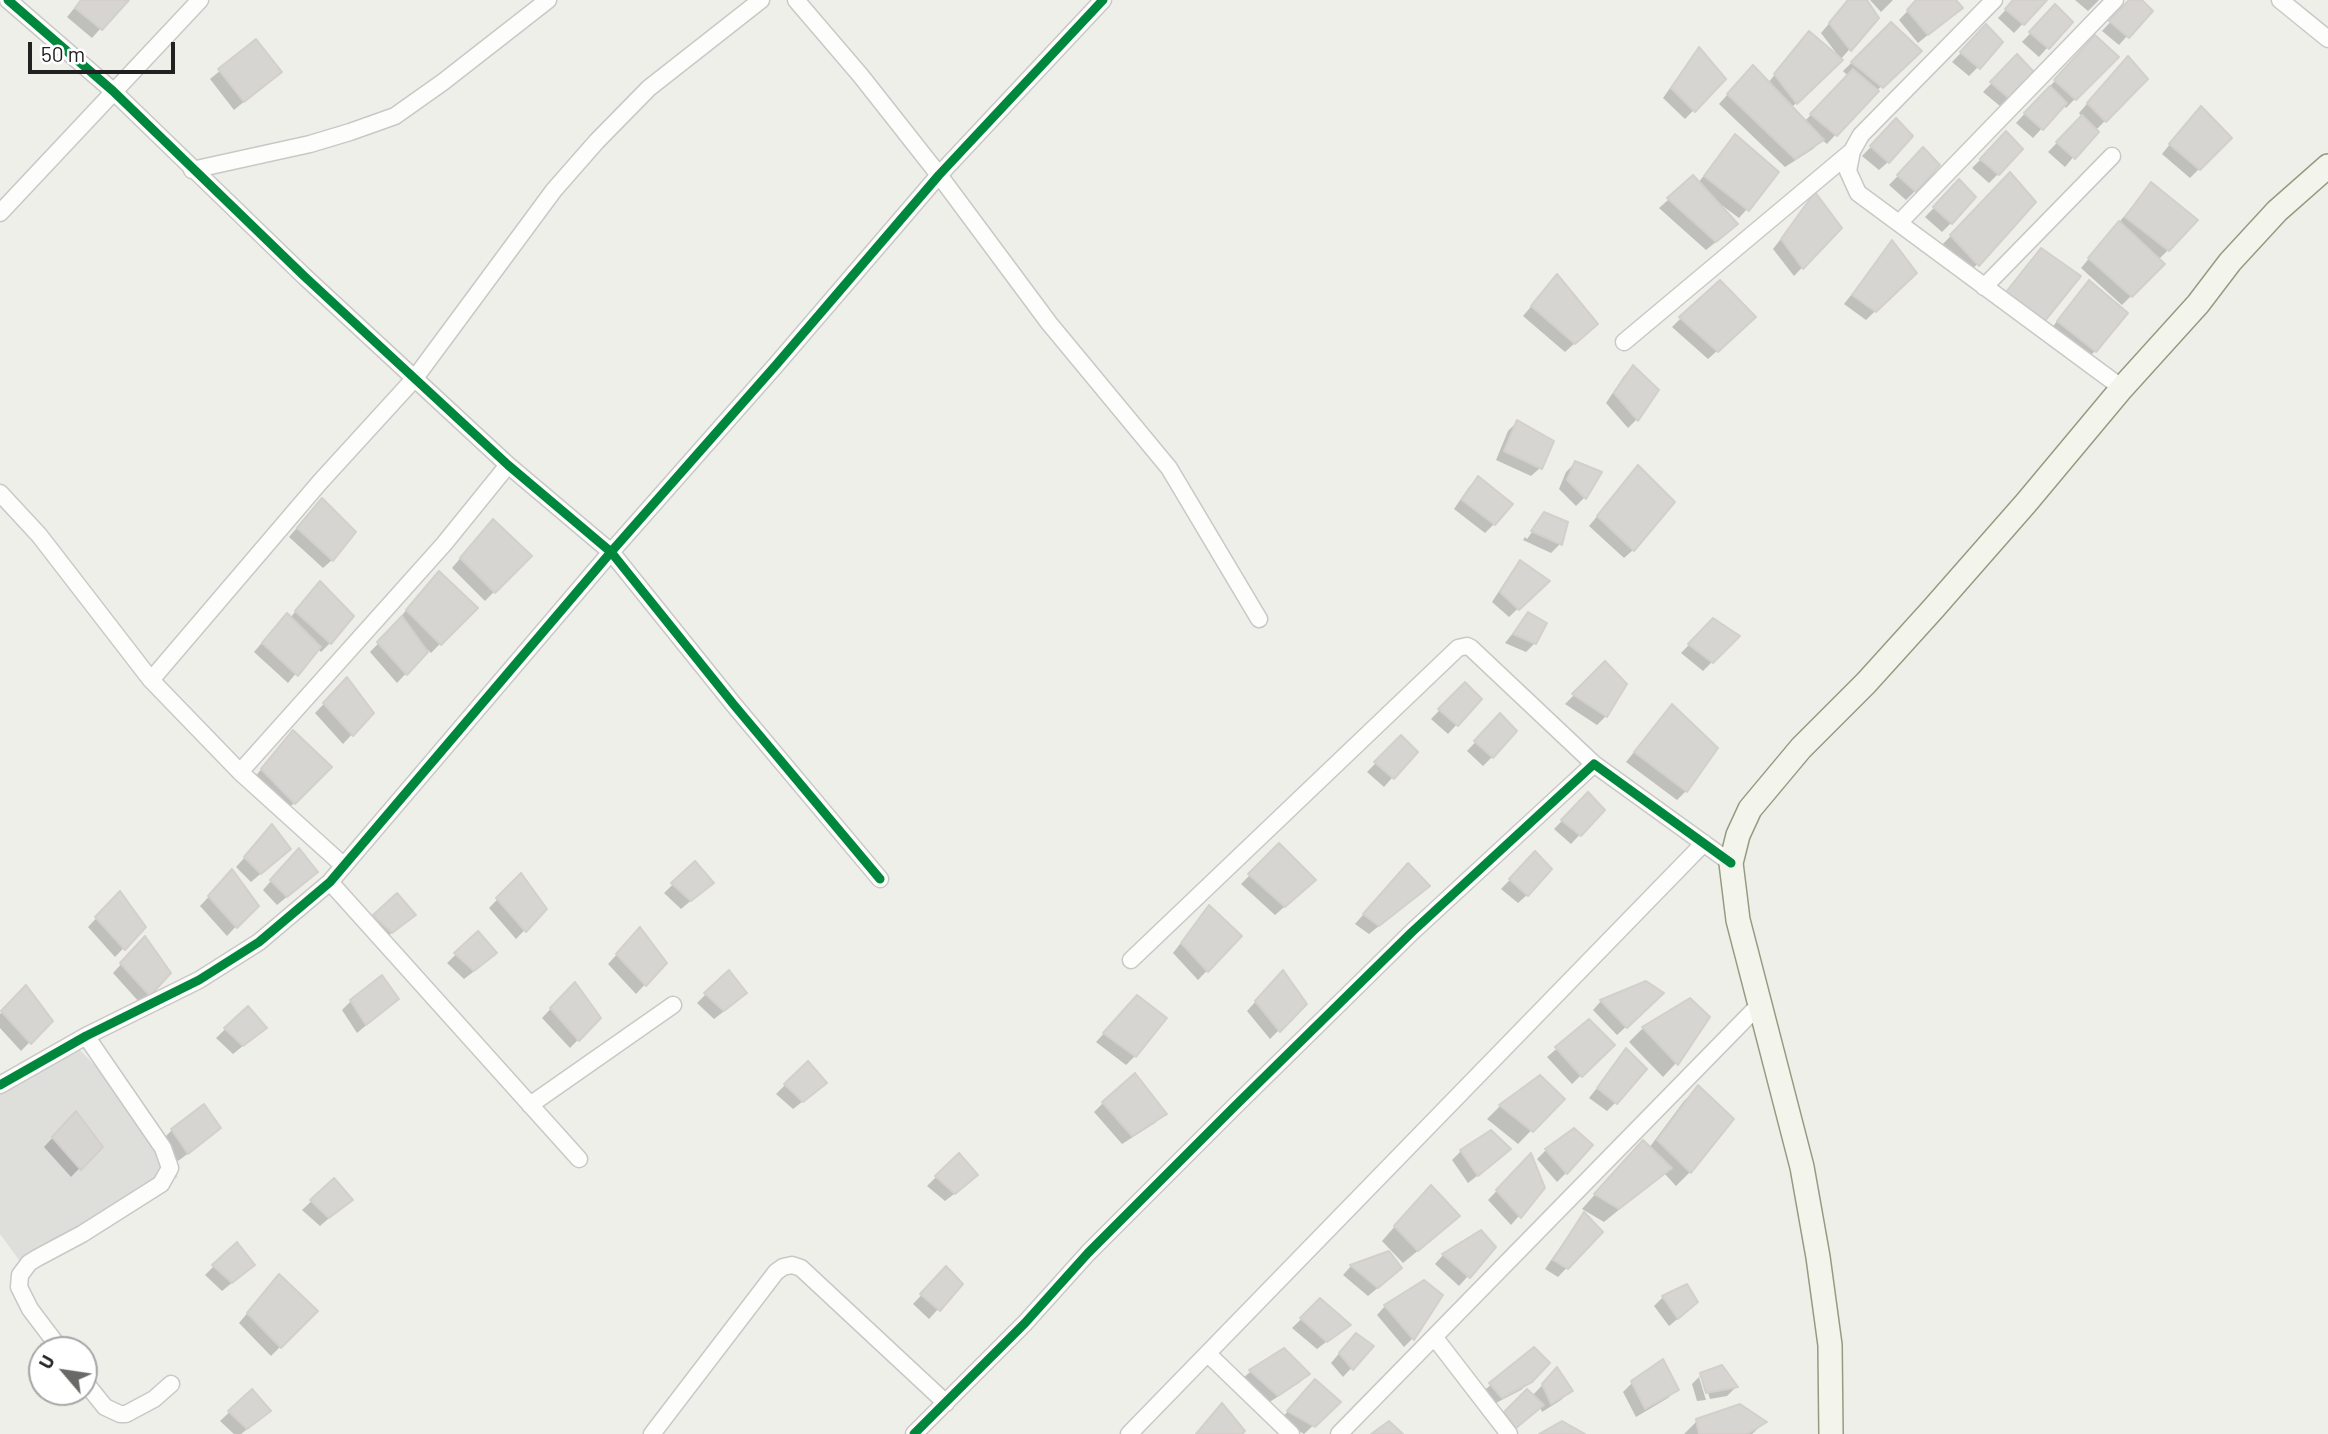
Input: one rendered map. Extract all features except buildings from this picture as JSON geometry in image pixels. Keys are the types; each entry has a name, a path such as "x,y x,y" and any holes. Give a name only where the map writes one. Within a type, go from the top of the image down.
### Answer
{"main road":[{"path":"1831,1434 1830,1345 1816,1245 1802,1167 1738,920 1731,863 1738,835 1750,809 1801,748 1866,683 1942,599 2277,211 2328,166"}],"street":[{"path":"8,0 113,91 192,170 508,465 611,552 734,705 880,879"},
{"path":"0,213 201,0"},
{"path":"192,170 310,144 395,116 548,0"},
{"path":"151,680 311,492 415,378 554,190 597,141 649,88 761,0"},
{"path":"796,0 861,76 939,175 1049,323 1169,468 1259,619"},
{"path":"1994,0 1861,135 1852,151 1848,171 1858,192 2122,388"},
{"path":"1899,223 2115,0"},
{"path":"2280,0 2328,39"},
{"path":"0,1085 86,1036 199,980 259,942 330,882 611,552 939,175 1098,2"},
{"path":"1624,342 1852,151"},
{"path":"1984,287 2112,156"},
{"path":"240,772 444,544 508,465"},
{"path":"0,493 39,535 151,680 240,772 344,866"},
{"path":"1131,960 1458,648 1467,646 1594,764 1731,863"},
{"path":"914,1434 1025,1323 1088,1253 1235,1106 1412,932 1594,764"},
{"path":"1129,1434 1704,844"},
{"path":"330,882 579,1159"},
{"path":"1339,1434 1760,1004"},
{"path":"530,1105 673,1005"},
{"path":"50,1336 30,1309 19,1287 20,1275 29,1263 153,1190 166,1178 170,1168 163,1148 86,1036"},
{"path":"652,1434 776,1272 792,1265 802,1268 946,1403"},
{"path":"1435,1338 1509,1434"},
{"path":"1208,1354 1291,1434"},
{"path":"98,1399 105,1408 126,1414 153,1399 171,1384"}],"shaded area":[{"path":"74,1044 128,1099 178,1177 27,1271 0,1234 0,1089"}],"cycle path":[{"path":"8,0 113,91 304,276 508,465 611,552 734,705 880,879"},
{"path":"0,1085 86,1036 199,980 259,942 330,882 611,552 939,175 1103,0"},
{"path":"914,1434 1025,1323 1088,1253 1235,1106 1412,932 1594,764 1731,863"}]}
